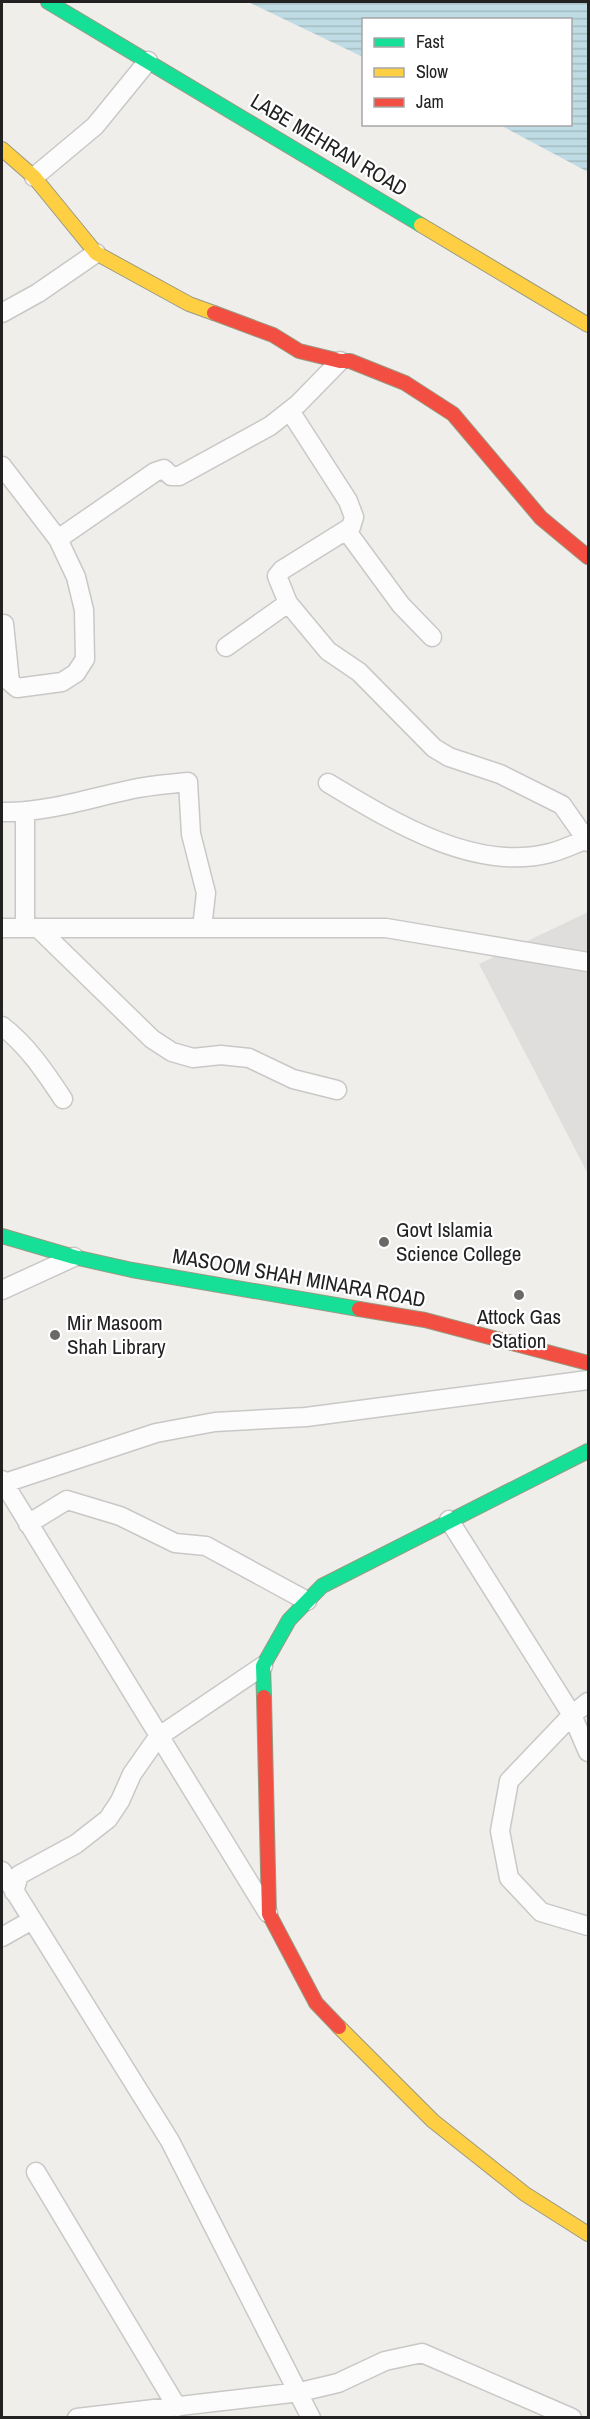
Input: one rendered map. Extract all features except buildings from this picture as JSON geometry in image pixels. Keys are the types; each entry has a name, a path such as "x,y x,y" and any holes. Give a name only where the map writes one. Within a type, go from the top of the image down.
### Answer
{"street":[{"name":"LABE MEHRAN ROAD","path":"48,2 588,325"},
{"path":"34,177 95,126 148,61"},
{"path":"2,149 34,177 96,253 189,304 273,335 299,351 340,361 350,361 405,383 453,414 541,518 588,557"},
{"path":"2,314 38,293 96,253"},
{"path":"58,539 155,472 164,469 171,476 179,477 261,432 290,411 340,361"},
{"path":"290,411 348,501 354,517 351,527 282,570 277,576 288,603 328,651 359,672 434,748 449,757 500,774 562,805 588,840 549,853 526,856 505,856 467,850 423,836 328,783"},
{"path":"4,624 10,682 17,688 62,682 76,673 85,659 84,610 76,577 58,539 7,473"},
{"path":"2,496 7,473"},
{"path":"345,530 401,605 432,637"},
{"path":"226,647 288,603"},
{"path":"2,812 59,806 136,788 188,782 190,826 206,893 202,928"},
{"path":"26,811 32,928 152,1039 172,1052 193,1058 238,1055 249,1058 293,1079 337,1090"},
{"path":"2,928 387,928 588,962"},
{"path":"2,1026 33,1055 63,1099"},
{"name":"MASOOM SHAH MINARA ROAD","path":"2,1236 74,1257 132,1270 425,1320 588,1363"},
{"path":"2,1290 74,1257"},
{"path":"588,1380 306,1417 214,1422 156,1433 2,1483 269,1914 316,2003 433,2121 525,2194 588,2234"},
{"path":"14,1892 19,1875 76,1844 108,1819 120,1802 132,1774 158,1737 263,1666 289,1620 322,1586 588,1451"},
{"path":"28,1524 67,1500 120,1516 175,1543 207,1546 308,1601"},
{"path":"449,1520 572,1715 588,1752"},
{"path":"263,1666 269,1914"},
{"path":"588,1702 572,1715 509,1782 500,1831 509,1878 541,1912 588,1926"},
{"path":"2,1871 170,2141 300,2392 311,2418"},
{"path":"2,1937 32,1920"},
{"path":"36,2172 177,2407"},
{"path":"77,2418 300,2392 338,2383 385,2361 422,2353 572,2418"}],"shaded area":[{"path":"588,912 588,1174 479,964"}],"water":[{"path":"248,2 588,2 588,172 502,126 572,126 572,18 362,18 362,57"}],"traffic: fast":[{"path":"48,2 421,225"},
{"path":"2,1236 74,1257 132,1270 359,1309"},
{"path":"264,1697 263,1666 289,1620 322,1586 588,1451"}],"traffic: slow":[{"path":"2,149 34,177 96,253 189,304 214,313"},
{"path":"421,225 588,325"},
{"path":"339,2027 433,2121 525,2194 588,2234"}],"traffic: jam":[{"path":"214,313 273,335 299,351 340,361 350,361 405,383 453,414 541,518 588,557"},
{"path":"359,1309 425,1320 588,1363"},
{"path":"264,1697 269,1914 316,2003 339,2027"}],"place":[{"name":"Govt Islamia Science College","path":"384,1242"},
{"name":"Attock Gas Station","path":"519,1295"},
{"name":"Mir Masoom Shah Library","path":"55,1335"}]}
